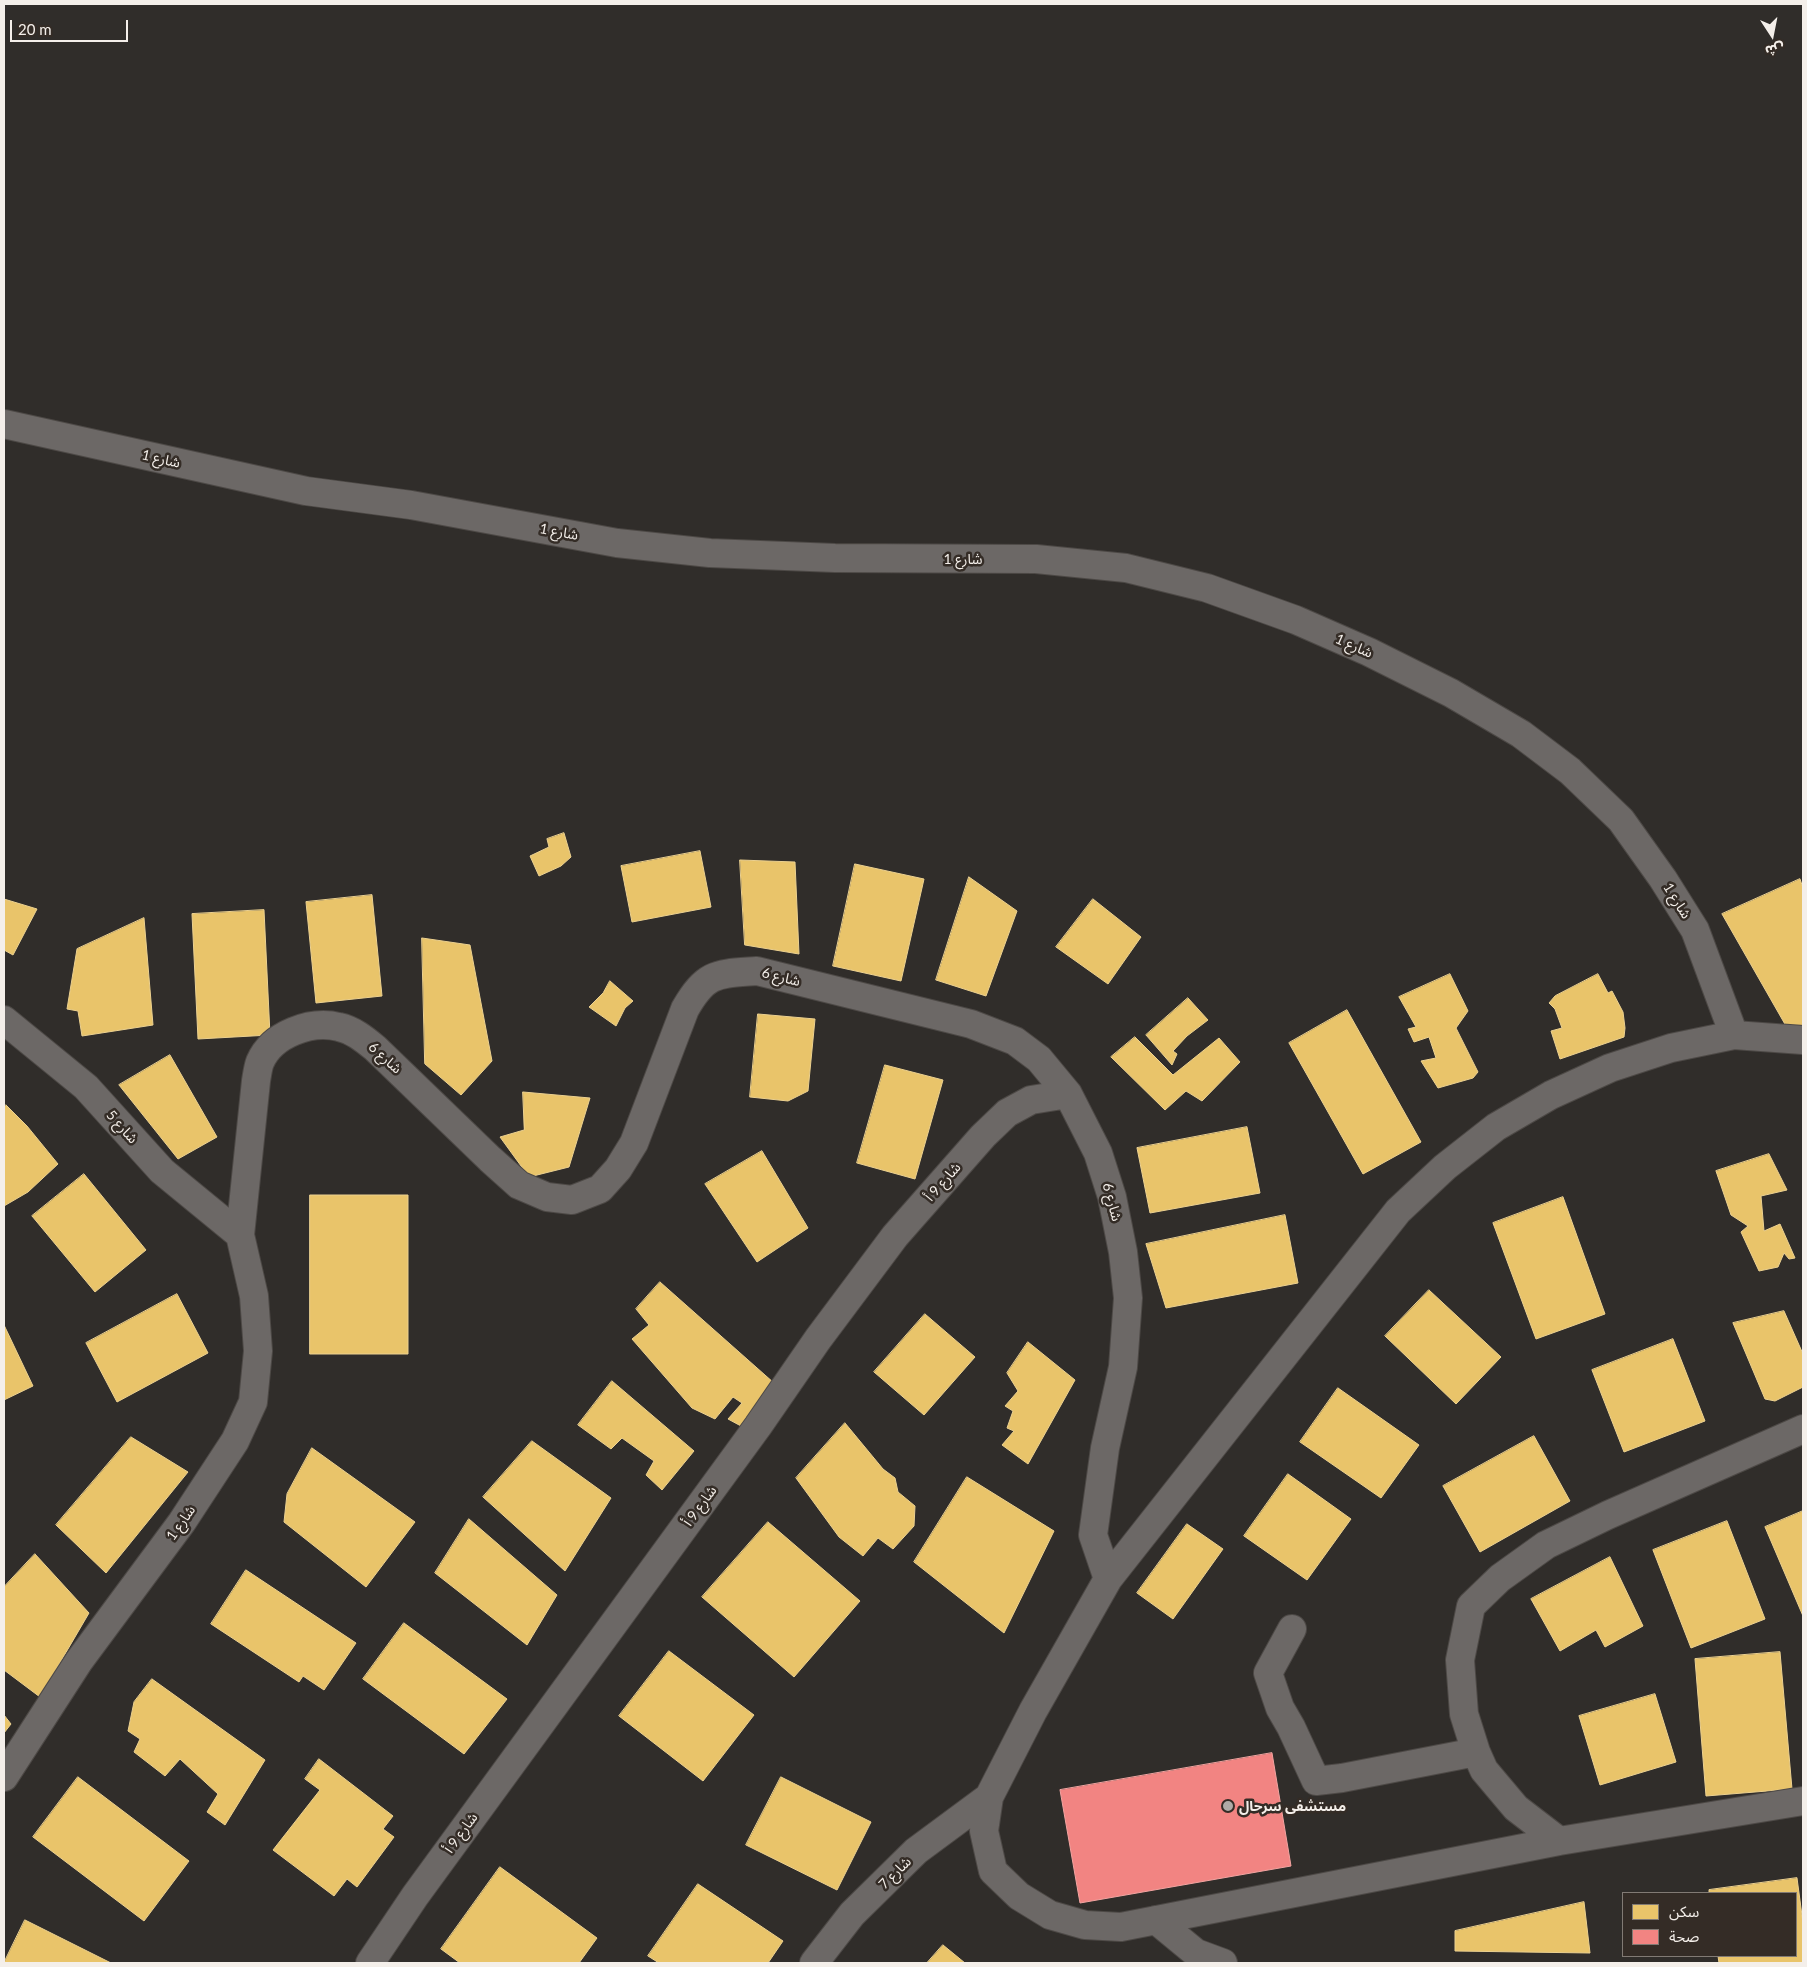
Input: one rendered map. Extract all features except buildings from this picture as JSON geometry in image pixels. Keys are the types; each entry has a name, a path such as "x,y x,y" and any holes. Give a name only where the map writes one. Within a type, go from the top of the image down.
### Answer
{"street":[{"name":"شارع 1","path":"4,424 306,491 411,505 617,543 710,553 835,558 1036,559 1126,568 1206,588 1296,620 1369,652 1451,693 1522,734 1570,771 1621,820 1695,930 1734,1035"},
{"name":"شارع 6","path":"240,1235 256,1081 260,1062 268,1050 282,1037 317,1025 338,1027 356,1033 375,1048 519,1185 547,1197 572,1200 600,1189 618,1169 634,1143 685,1009 695,991 705,981 721,974 757,971 971,1024 1015,1041 1039,1059 1068,1094 1098,1153 1112,1197 1123,1252 1128,1298 1123,1367 1105,1448 1093,1535 1108,1579"},
{"name":"شارع 5","path":"4,1020 86,1087 162,1171 240,1235"},
{"path":"1803,1040 1734,1035 1671,1048 1601,1072 1551,1095 1496,1127 1445,1167 1398,1211 1108,1579 1032,1711 989,1796 984,1831 993,1871 1019,1896 1050,1915 1085,1925 1121,1927 1559,1841 1803,1801"},
{"name":"شارع 9 أ","path":"370,1963 421,1888 752,1434 818,1339 895,1236 983,1136 1007,1113 1031,1100 1068,1094"},
{"name":"شارع 1","path":"4,1777 79,1661 182,1522 235,1441 253,1402 258,1351 254,1296 240,1235"},
{"path":"1559,1841 1516,1808 1484,1770 1476,1752 1464,1714 1460,1660 1471,1606 1500,1578 1546,1545 1616,1512 1803,1430"},
{"path":"1292,1629 1268,1673 1280,1708 1316,1781 1342,1778 1476,1752"},
{"name":"شارع 7","path":"814,1963 852,1914 916,1851 989,1796"},
{"path":"1156,1920 1196,1953 1223,1963"}],"place":[{"name":"مستشفى سرحال","path":"1228,1806"}]}
